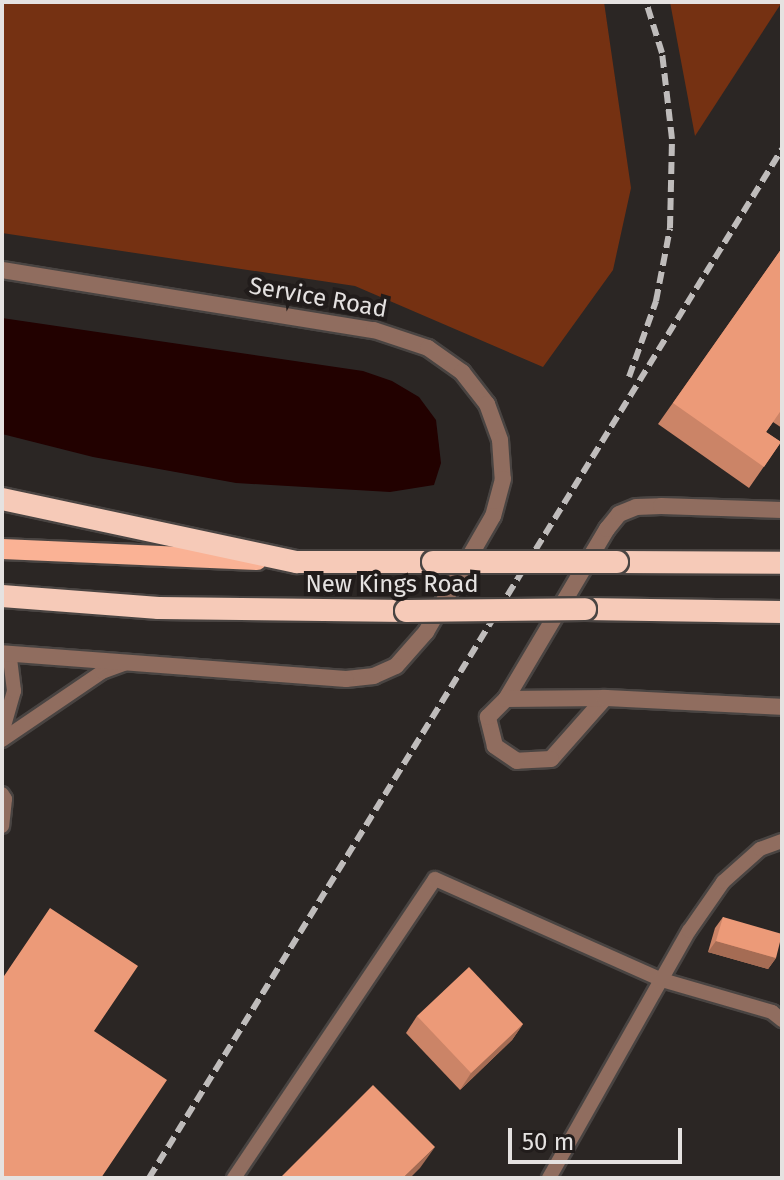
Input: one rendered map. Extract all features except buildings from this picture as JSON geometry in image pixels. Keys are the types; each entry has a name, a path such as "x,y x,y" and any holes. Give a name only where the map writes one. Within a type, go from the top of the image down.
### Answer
{"highway":[{"path":"2,499 297,562"},
{"name":"New Kings Road","path":"297,562 782,563"},
{"name":"New Kings Road","path":"2,596 159,608 782,612"}],"main road":[{"name":"New Kings Road","path":"2,549 297,562"}],"street":[{"name":"Service Road","path":"2,270 374,330 428,348 462,372 487,404 500,440 503,479 493,516 426,632 396,666 374,676 346,679 6,653"},
{"path":"605,698 551,759 517,761 495,746 488,717 506,699 607,529 619,514 636,507 661,506 782,510"},
{"path":"506,699 605,698 782,707"}],"lane":[{"path":"2,733 14,691 6,653"},
{"path":"2,740 102,672 128,662"},
{"path":"2,794 5,799 2,826"},
{"path":"549,1178 662,980 723,882 760,849 782,841"},
{"path":"234,1178 435,879 662,980 772,1012 782,1020"}],"shaded area":[{"path":"2,2 604,2 631,188 613,270 543,367 355,286 2,233"},
{"path":"670,2 782,2 695,136"},
{"path":"2,318 363,371 392,381 419,397 436,420 441,463 434,485 390,492 236,483 93,457 2,434"}],"railway":[{"path":"629,377 656,301 670,228 672,139 662,53 646,2"},
{"path":"149,1178 782,149"}]}
